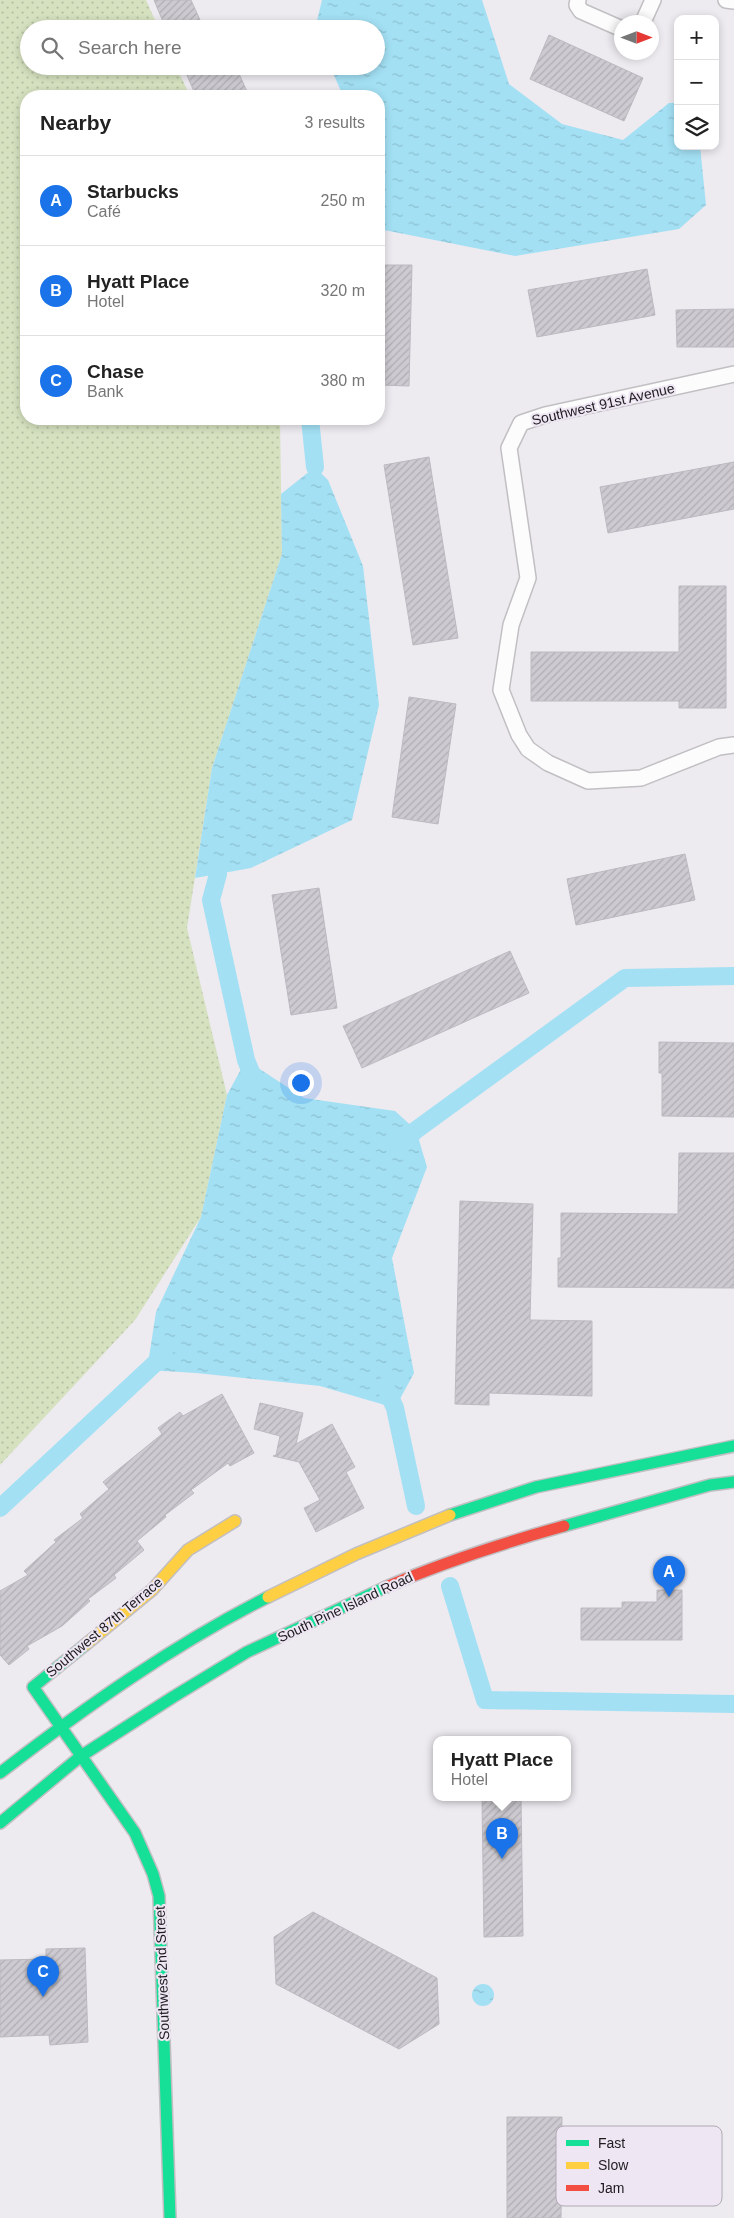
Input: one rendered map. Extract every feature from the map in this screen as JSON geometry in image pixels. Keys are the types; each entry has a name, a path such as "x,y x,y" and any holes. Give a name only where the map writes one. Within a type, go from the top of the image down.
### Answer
{"main road":[{"path":"0,1773 61,1726 169,1654 265,1599 356,1554 440,1518 536,1487 734,1446"},
{"name":"South Pine Island Road","path":"0,1823 81,1756 247,1652 430,1568 521,1537 675,1494 710,1485 734,1482"},
{"name":"Southwest 87th Terrace","path":"61,1726 33,1687 152,1590 188,1550 235,1521"},
{"name":"Southwest 2nd Street","path":"61,1726 135,1834 153,1874 158,1896 170,2218"}],"street":[{"path":"578,0 577,5 581,11 614,25"},
{"path":"646,15 653,0"},
{"path":"726,0 734,1"},
{"name":"Southwest 91st Avenue","path":"734,374 545,415 521,423 509,448 528,578 511,625 501,690 519,735 528,749 548,763 588,781 640,778 719,747 734,745"}],"green space":[{"path":"0,0 146,0 155,20 20,20 20,75 180,75 187,90 20,90 20,425 280,425 282,554 212,768 187,928 227,1095 201,1217 135,1320 0,1465"}],"water":[{"path":"322,0 482,0 509,84 562,124 623,140 669,103 674,103 674,150 700,150 706,205 679,229 515,256 385,230 385,90 340,90 334,75 385,75 385,20 317,20"},
{"path":"315,467 328,480 363,566 379,705 352,820 251,868 195,878 212,768 282,554 281,494"},
{"path":"246,1060 304,1098 395,1111 416,1130 427,1167 392,1258 414,1373 395,1408 320,1386 196,1373 147,1370 156,1312 201,1217 227,1095"},
{"path":"483,1984 491,1987 494,1995 491,2003 483,2006 475,2003 472,1995 475,1987"}],"building":[{"path":"154,0 191,0 200,20 162,20"},
{"path":"549,35 643,78 624,121 530,79"},
{"path":"187,75 240,75 246,90 193,90"},
{"path":"385,265 412,265 409,386 385,385"},
{"path":"647,269 655,315 537,337 528,290"},
{"path":"734,309 734,347 677,347 676,310"},
{"path":"429,457 458,638 413,645 384,465"},
{"path":"734,462 734,509 608,533 600,487"},
{"path":"679,586 726,586 726,708 679,708 679,701 531,701 531,652 679,652"},
{"path":"409,697 456,704 438,824 392,817"},
{"path":"685,854 695,900 576,925 567,879"},
{"path":"319,888 337,1008 291,1015 272,895"},
{"path":"510,951 529,993 362,1068 343,1026"},
{"path":"659,1042 734,1043 734,1117 662,1116 662,1073 659,1073"},
{"path":"679,1153 734,1153 734,1288 558,1287 558,1258 561,1258 561,1213 678,1214"},
{"path":"460,1201 533,1204 530,1320 592,1321 592,1396 489,1393 489,1405 455,1404"},
{"path":"222,1394 254,1453 230,1466 228,1463 191,1490 194,1493 165,1515 166,1517 137,1541 144,1550 114,1575 116,1578 88,1599 90,1601 62,1626 27,1646 29,1649 9,1665 0,1655 0,1591 28,1575 24,1571 56,1542 54,1540 83,1518 80,1514 109,1489 103,1482 162,1434 158,1428 180,1412 183,1416"},
{"path":"260,1403 303,1413 296,1444 332,1424 355,1467 346,1472 364,1508 316,1532 304,1508 320,1500 299,1462 273,1456 276,1455 280,1436 254,1429"},
{"path":"657,1590 682,1590 682,1640 581,1640 581,1608 622,1608 622,1602 657,1602"},
{"path":"482,1801 521,1801 523,1936 484,1937"},
{"path":"313,1912 437,1978 439,2024 399,2049 276,1984 274,1937"},
{"path":"85,1948 88,2042 50,2045 49,2035 0,2037 0,1960 46,1959 46,1949"},
{"path":"507,2117 562,2117 562,2126 556,2126 556,2206 561,2206 561,2218 507,2218"}],"waterway":[{"path":"311,425 315,467"},
{"path":"218,874 211,900 246,1060 255,1082"},
{"path":"400,1145 416,1130 625,978 734,976"},
{"path":"0,1508 164,1355"},
{"path":"385,1386 395,1408 416,1506"},
{"path":"450,1586 485,1700 734,1704"}],"traffic: fast":[{"path":"450,1515 536,1487 734,1446"},
{"path":"564,1526 710,1485 734,1482"},
{"path":"0,1823 81,1756 173,1697 247,1652 386,1587"},
{"path":"0,1773 97,1701 130,1679 198,1636 268,1597"},
{"path":"85,1645 33,1687 135,1833 153,1874 159,1896 170,2218"}],"traffic: slow":[{"path":"268,1597 356,1554 450,1515"},
{"path":"85,1645 152,1590 188,1550 235,1521"}],"traffic: jam":[{"path":"386,1587 430,1569 564,1526"}],"place":[{"name":"Starbucks","path":"669,1597"},
{"name":"Hyatt Place","path":"502,1859"},
{"name":"Chase","path":"43,1997"}]}
